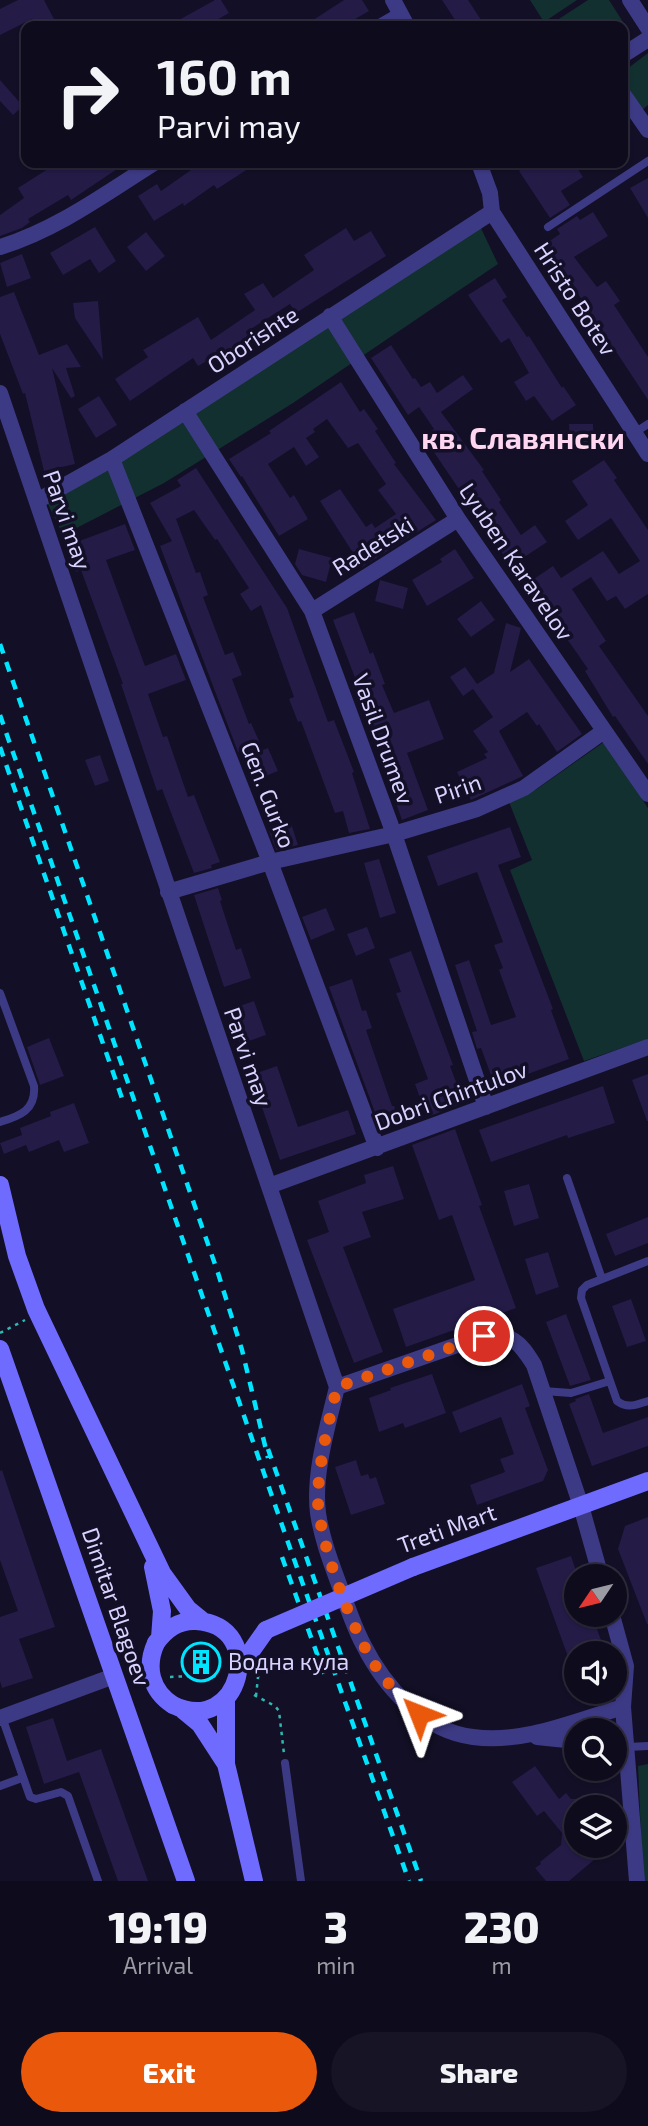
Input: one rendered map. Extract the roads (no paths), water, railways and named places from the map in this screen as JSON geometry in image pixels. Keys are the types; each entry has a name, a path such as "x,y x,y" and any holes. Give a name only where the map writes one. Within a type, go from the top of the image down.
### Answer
{"street":[{"path":"630,0 648,28"},
{"path":"628,52 648,39"},
{"path":"628,101 648,131"},
{"path":"0,247 54,225 146,168"},
{"name":"Hristo Botev","path":"481,168 490,192 492,212 648,454"},
{"name":"Oborishte","path":"37,501 112,459 492,212"},
{"name":"Lyuben Karavelov","path":"330,316 458,519 648,794"},
{"name":"Parvi may","path":"0,393 337,1387"},
{"name":"Vasil Drumev","path":"185,411 312,611 394,834 486,1107"},
{"name":"Gen. Gurko","path":"112,459 270,862 377,1148"},
{"name":"Radetski","path":"312,611 458,519"},
{"name":"Pirin","path":"168,892 270,862 394,834 477,809 524,788 604,731"},
{"name":"Dobri Chintulov","path":"269,1186 648,1047"},
{"path":"0,1185 19,1264 38,1313 146,1543 178,1597 204,1622 223,1631 234,1645 240,1667 236,1684 226,1699 204,1710 192,1711 177,1707"},
{"path":"564,1740 473,1737 453,1733 419,1714 388,1684 361,1642 326,1549 318,1514 320,1471 337,1387 484,1336 500,1335 521,1344 534,1365 597,1564"},
{"name":"Dimitar Blagoev","path":"0,1349 186,1881"},
{"name":"Treti Mart","path":"223,1631 239,1633 266,1630 413,1567 648,1481"},
{"path":"146,1543 162,1611 158,1641 150,1664 152,1678 158,1691 200,1724 226,1764"},
{"path":"158,1641 179,1623 204,1622"},
{"path":"616,1628 626,1666 624,1718"},
{"name":"Treti Mart","path":"240,1667 266,1630"},
{"path":"1,1716 114,1676"},
{"path":"226,1699 226,1764 254,1881"},
{"path":"514,1739 623,1707"},
{"path":"627,1747 637,1881"},
{"path":"623,1781 630,1791"}],"lane":[{"path":"548,227 648,161"},
{"path":"634,433 648,424"},
{"path":"0,993 34,1086 35,1096 28,1110 0,1122"},
{"path":"567,1178 602,1279"},
{"path":"648,1261 587,1285 582,1290 581,1298 617,1401 625,1406 648,1401"},
{"path":"543,1391 571,1393 610,1381"},
{"path":"1,1716 30,1797 36,1799 61,1792 68,1796 98,1881"},
{"path":"627,1747 648,1746"},
{"path":"285,1763 301,1881"},
{"path":"0,1786 22,1778"}],"railway":[{"path":"0,644 218,1273 242,1350 268,1458"},
{"path":"0,715 409,1881"},
{"path":"0,747 124,1104"},
{"path":"268,1449 421,1881"},
{"path":"282,1557 325,1676"}],"place":[{"name":"Водна кула","path":"201,1662"}],"district":[{"name":"кв. Славянски","path":"523,439"}]}
